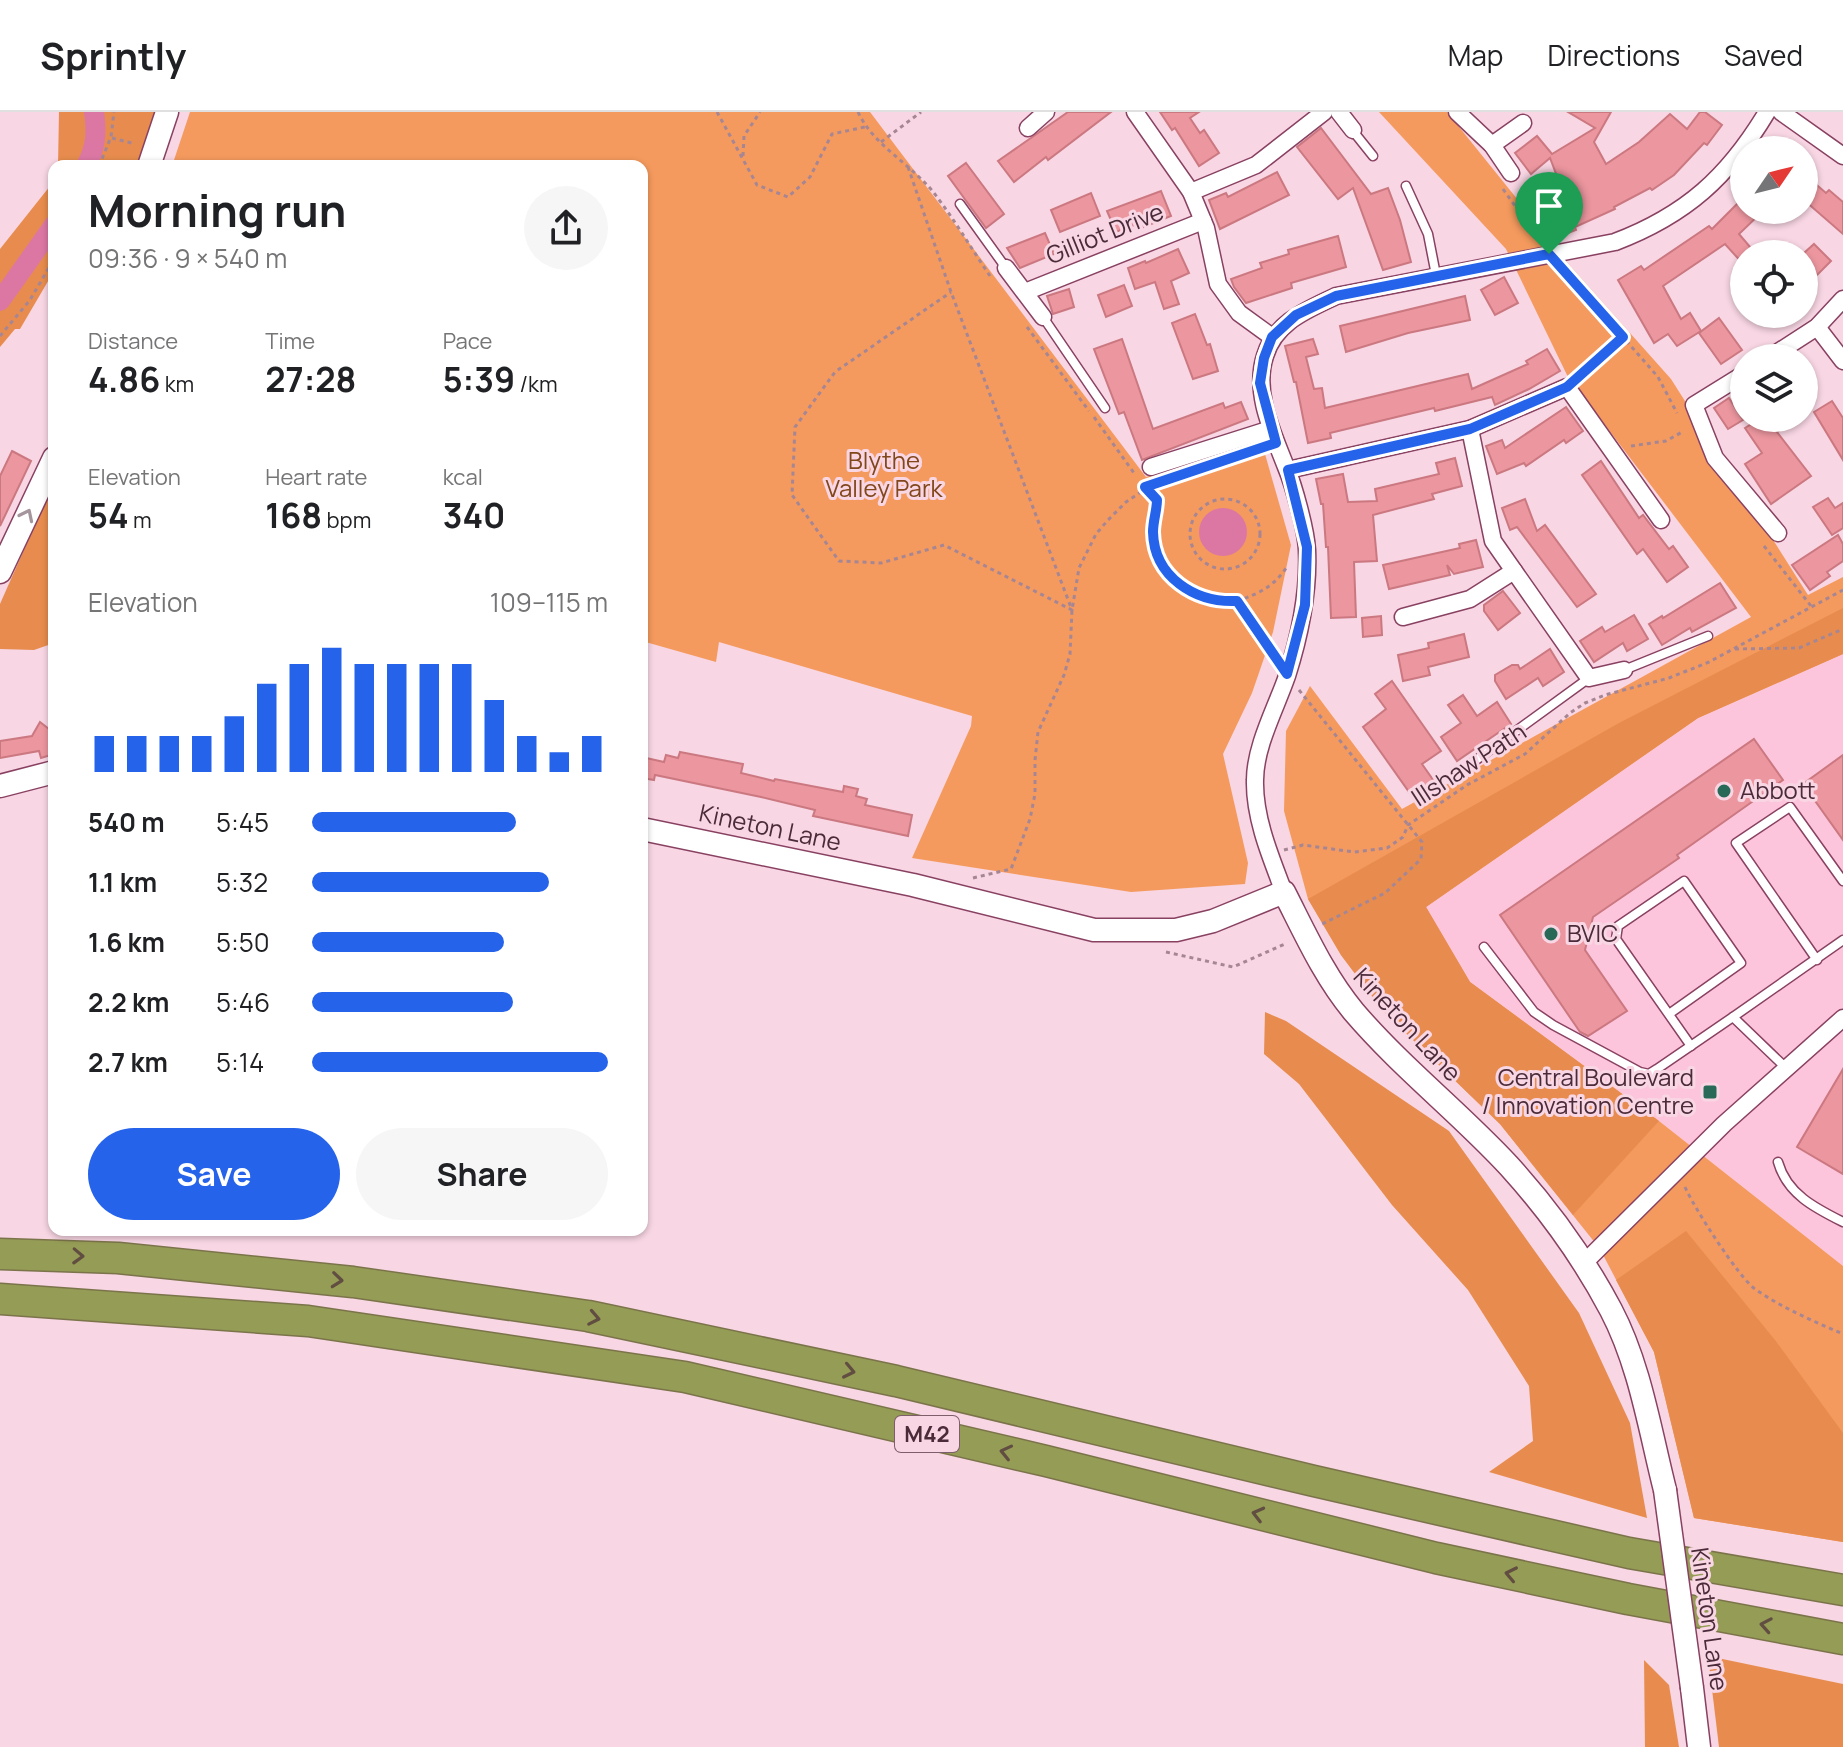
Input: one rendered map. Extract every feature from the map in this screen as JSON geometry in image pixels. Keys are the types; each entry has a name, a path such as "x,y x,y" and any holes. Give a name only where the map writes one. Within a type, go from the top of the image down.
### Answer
{"highway":[{"name":"M42","path":"0,1254 118,1258 338,1280 588,1316 896,1381 1629,1553 1843,1590"},
{"name":"M42","path":"0,1299 308,1321 685,1377 1046,1461 1436,1558 1628,1599 1843,1639"}],"street":[{"path":"152,158 167,112"},
{"path":"1028,128 1046,112"},
{"path":"1135,112 1191,192 1203,221 1218,284 1239,313 1272,337"},
{"path":"1191,192 1256,165 1324,112"},
{"path":"1339,112 1353,130"},
{"path":"1457,112 1492,145 1503,176"},
{"path":"1284,892 1260,817 1255,779 1264,735 1287,674 1305,605 1307,547 1288,470 1271,429 1260,383 1264,358 1272,337 1296,315 1336,296 1615,242 1648,229 1720,177 1748,143 1767,112"},
{"path":"1781,112 1843,156"},
{"path":"1492,145 1523,123"},
{"name":"Gilliot Drive","path":"1025,292 1203,221"},
{"name":"Gilliot Drive","path":"1006,268 1043,317"},
{"path":"1818,326 1843,299"},
{"path":"1791,344 1815,328"},
{"path":"1818,328 1843,361"},
{"path":"1730,383 1694,405 1715,458 1778,533"},
{"path":"1288,470 1470,429 1567,387 1661,520"},
{"path":"1155,475 1271,429"},
{"path":"1470,429 1493,541 1589,678 1624,670"},
{"path":"0,572 48,471"},
{"path":"1403,617 1470,599 1514,571"},
{"path":"0,786 48,774"},
{"name":"Kineton Lane","path":"648,830 913,885 1094,930 1176,930 1213,921 1284,892 1329,978 1353,1011 1510,1167 1548,1213 1612,1311 1631,1358 1665,1490 1699,1747"},
{"path":"1583,1264 1785,1067 1843,1018"}],"lane":[{"path":"1353,130 1373,156"},
{"path":"1406,186 1428,234 1436,275"},
{"path":"960,204 1006,268"},
{"path":"1043,317 1105,408"},
{"path":"1624,670 1708,636"},
{"path":"1472,763 1589,678"},
{"path":"1817,960 1736,843 1790,807 1843,881"},
{"path":"1669,1014 1741,963 1684,881 1618,926 1616,939 1691,1046"},
{"path":"1484,947 1534,1012 1632,1069 1649,1074 1843,940"},
{"path":"1733,1017 1785,1067"},
{"path":"1778,1162 1782,1176 1795,1193 1843,1222"}],"path":[{"path":"101,160 111,137 114,112"},
{"path":"717,112 757,185 788,197 810,177 832,134 865,127"},
{"path":"743,160 744,136 760,112"},
{"path":"858,112 865,127 907,163 934,193 994,282"},
{"path":"881,142 921,112"},
{"path":"111,137 152,158"},
{"path":"907,163 951,292 1072,610"},
{"path":"1503,176 1549,254 1658,377 1679,417"},
{"path":"0,336 30,300 48,269"},
{"path":"951,292 835,372 795,427 792,495 839,561 881,563 944,545 1072,610"},
{"path":"1027,327 1157,500 1153,530 1161,564 1184,588 1212,600 1237,601 1268,588 1281,577 1297,552 1307,547"},
{"path":"1567,387 1623,337"},
{"path":"1629,446 1666,441 1687,430"},
{"path":"1011,869 1030,819 1035,794 1038,732 1064,675 1070,654 1072,610 1079,568 1096,534 1155,475"},
{"path":"1216,500 1235,500 1246,505 1256,516 1260,528 1258,548 1241,566 1219,569 1200,558 1193,548 1192,523 1205,505 1216,500"},
{"path":"1756,535 1811,606"},
{"name":"Illshaw Path","path":"1281,851 1303,845 1354,852 1387,848 1403,837 1408,825 1467,785 1525,754 1585,703 1669,678 1709,662 1843,590"},
{"path":"1237,601 1287,674 1408,825"},
{"path":"1733,649 1799,648 1843,629"},
{"path":"1678,1171 1693,1206 1751,1287 1796,1314 1843,1334"}],"shaded area":[{"path":"59,112 156,112 140,160 58,160"},
{"path":"48,189 48,281 20,329 15,329 0,347 0,249"},
{"path":"48,496 48,645 34,650 0,649 0,604"},
{"path":"1223,508 1240,515 1247,532 1240,549 1223,556 1206,549 1199,532 1206,515"},
{"path":"1843,608 1843,654 1698,718 1426,907 1470,982 1659,1121 1573,1215 1500,1124 1383,1011 1341,955 1308,899 1619,723"},
{"path":"1843,654 1843,1266 1659,1121 1470,982 1425,907 1698,718"},
{"path":"1265,1012 1286,1021 1449,1131 1579,1313 1630,1423 1647,1518 1489,1472 1533,1441 1529,1386 1468,1290 1392,1205 1299,1084 1264,1054"},
{"path":"1686,1231 1775,1340 1843,1433 1843,1542 1694,1518 1654,1352 1616,1280"},
{"path":"1708,1656 1843,1684 1843,1747 1719,1747"},
{"path":"1644,1660 1669,1685 1679,1747 1645,1747"}],"green space":[{"name":"Blythe Valley Park","path":"190,112 870,112 1146,477 1261,440 1291,545 1273,632 1252,693 1223,754 1248,863 1245,884 1131,892 912,858 971,726 972,716 719,642 716,662 648,643 648,160 174,160"},
{"path":"1379,112 1447,112 1549,242 1671,379 1808,595 1843,577 1843,654 1698,718 1426,907 1470,982 1659,1121 1843,1266 1843,1542 1694,1518 1654,1352 1600,1249 1500,1124 1383,1011 1341,955 1308,899 1284,811 1286,731 1310,686 1402,809 1751,617 1567,375 1506,249"}],"building":[{"path":"1068,112 1111,112 1014,182 998,161"},
{"path":"1160,112 1199,112 1190,118 1200,133 1204,130 1219,153 1199,166 1175,128 1172,130"},
{"path":"1568,112 1611,112 1594,142 1606,164 1639,142 1670,114 1687,129 1700,112 1705,112 1722,125 1707,145 1704,143 1674,175 1652,190 1650,188 1615,209 1575,227 1576,230 1550,240 1539,210 1566,200 1550,158 1531,174 1515,153 1537,136 1552,154 1595,128"},
{"path":"1321,128 1371,194 1388,188 1411,262 1383,270 1353,188 1338,199 1297,147"},
{"path":"966,163 1004,214 986,228 948,176"},
{"path":"1277,172 1289,195 1220,229 1209,200 1226,193 1228,197"},
{"path":"1818,186 1826,193 1829,190 1843,202 1843,234 1818,212"},
{"path":"1161,191 1171,216 1144,227 1142,222 1116,232 1107,211"},
{"path":"1091,193 1100,216 1060,232 1051,210"},
{"path":"1730,211 1730,224 1749,224 1739,234 1744,240 1730,240 1730,250 1725,244 1663,286 1681,319 1690,313 1701,331 1677,346 1668,334 1654,343 1618,280 1641,266 1644,270 1709,226 1712,229"},
{"path":"1045,233 1054,254 1020,268 1007,248"},
{"path":"1338,236 1346,267 1291,283 1292,288 1246,303 1234,287 1231,279 1262,268 1260,263 1289,254 1288,250"},
{"path":"1818,248 1831,261 1818,274"},
{"path":"1178,249 1189,273 1171,281 1179,304 1164,309 1155,282 1135,289 1128,268"},
{"path":"1504,277 1518,303 1495,315 1481,290"},
{"path":"1124,285 1132,306 1106,317 1098,295"},
{"path":"1069,289 1074,307 1053,314 1047,296"},
{"path":"1465,296 1470,320 1408,333 1346,352 1340,326"},
{"path":"1195,314 1207,345 1210,344 1218,371 1193,379 1172,323"},
{"path":"1719,318 1738,344 1730,344 1730,358 1721,364 1699,333"},
{"path":"1122,339 1153,429 1223,403 1225,408 1241,402 1248,419 1142,460 1124,412 1119,414 1094,349"},
{"path":"1313,339 1318,354 1306,357 1314,389 1322,388 1325,408 1468,374 1472,389 1528,364 1526,361 1547,349 1560,371 1495,405 1492,397 1435,411 1434,408 1330,433 1331,438 1308,443 1285,346"},
{"path":"1729,398 1730,428 1728,429 1714,408"},
{"path":"1832,401 1843,418 1843,460 1818,419 1818,410"},
{"path":"1566,407 1583,431 1526,466 1524,463 1497,474 1486,446 1502,440 1505,448"},
{"path":"1748,432 1777,432 1811,476 1771,504 1745,464 1762,453"},
{"path":"12,451 31,461 0,526 0,476"},
{"path":"1455,458 1462,486 1432,494 1434,499 1373,515 1377,561 1354,562 1356,617 1331,618 1328,547 1323,504 1316,479 1343,474 1348,502 1377,501 1375,489 1439,474 1436,463"},
{"path":"1601,461 1639,518 1643,515 1669,549 1673,546 1688,567 1667,582 1643,549 1637,554 1582,475"},
{"path":"1828,498 1835,508 1843,503 1843,528 1832,535 1813,507"},
{"path":"1525,499 1537,531 1545,525 1596,594 1577,607 1517,527 1510,530 1502,508"},
{"path":"1838,535 1843,544 1843,561 1827,572 1830,576 1810,590 1792,565"},
{"path":"1476,540 1483,567 1454,574 1447,565 1450,575 1389,589 1383,565 1460,548 1459,544"},
{"path":"1720,583 1736,608 1692,632 1690,628 1662,645 1649,624"},
{"path":"1503,591 1520,613 1498,630 1484,611 1484,605"},
{"path":"1634,615 1648,639 1627,651 1623,643 1594,662 1580,641 1602,627 1605,632"},
{"path":"1381,616 1382,635 1363,637 1362,618"},
{"path":"1464,634 1469,657 1428,667 1430,675 1403,681 1398,655 1429,648 1428,643"},
{"path":"1550,649 1564,672 1543,686 1538,678 1506,699 1495,681 1495,675 1512,665 1518,665 1520,669"},
{"path":"1392,681 1441,751 1422,764 1436,784 1414,799 1363,727 1386,709 1375,694"},
{"path":"1463,695 1477,716 1497,702 1511,724 1457,761 1441,737 1461,723 1448,705"},
{"path":"40,722 48,728 48,756 41,758 39,751 0,758 0,741 32,736"},
{"name":"BVIC","path":"1754,739 1783,780 1677,855 1679,858 1593,917 1585,950 1627,1011 1588,1036 1580,1032 1500,915"},
{"path":"680,752 743,764 741,773 774,781 843,792 844,786 858,789 856,796 867,799 865,805 912,815 908,836 813,816 815,810 761,797 655,775 654,780 648,779 648,758 664,762 666,755 678,758"},
{"path":"1843,755 1843,840 1803,784"},
{"path":"1843,1069 1843,1174 1797,1147"}],"waterway":[{"path":"89,160 95,140 94,112"},
{"path":"0,301 48,233"}],"place":[{"name":"Abbott","path":"1724,791"},
{"name":"BVIC","path":"1551,934"},
{"name":"Central Boulevard / Innovation Centre","path":"1710,1092"}],"route":[{"path":"1549,254 1623,337 1567,387 1470,429 1288,470 1307,547 1305,605 1287,674 1237,601 1198,596 1184,588 1161,564 1153,530 1157,500 1145,487 1276,443 1260,383 1264,358 1272,337 1296,315 1336,296 1549,254"}]}
